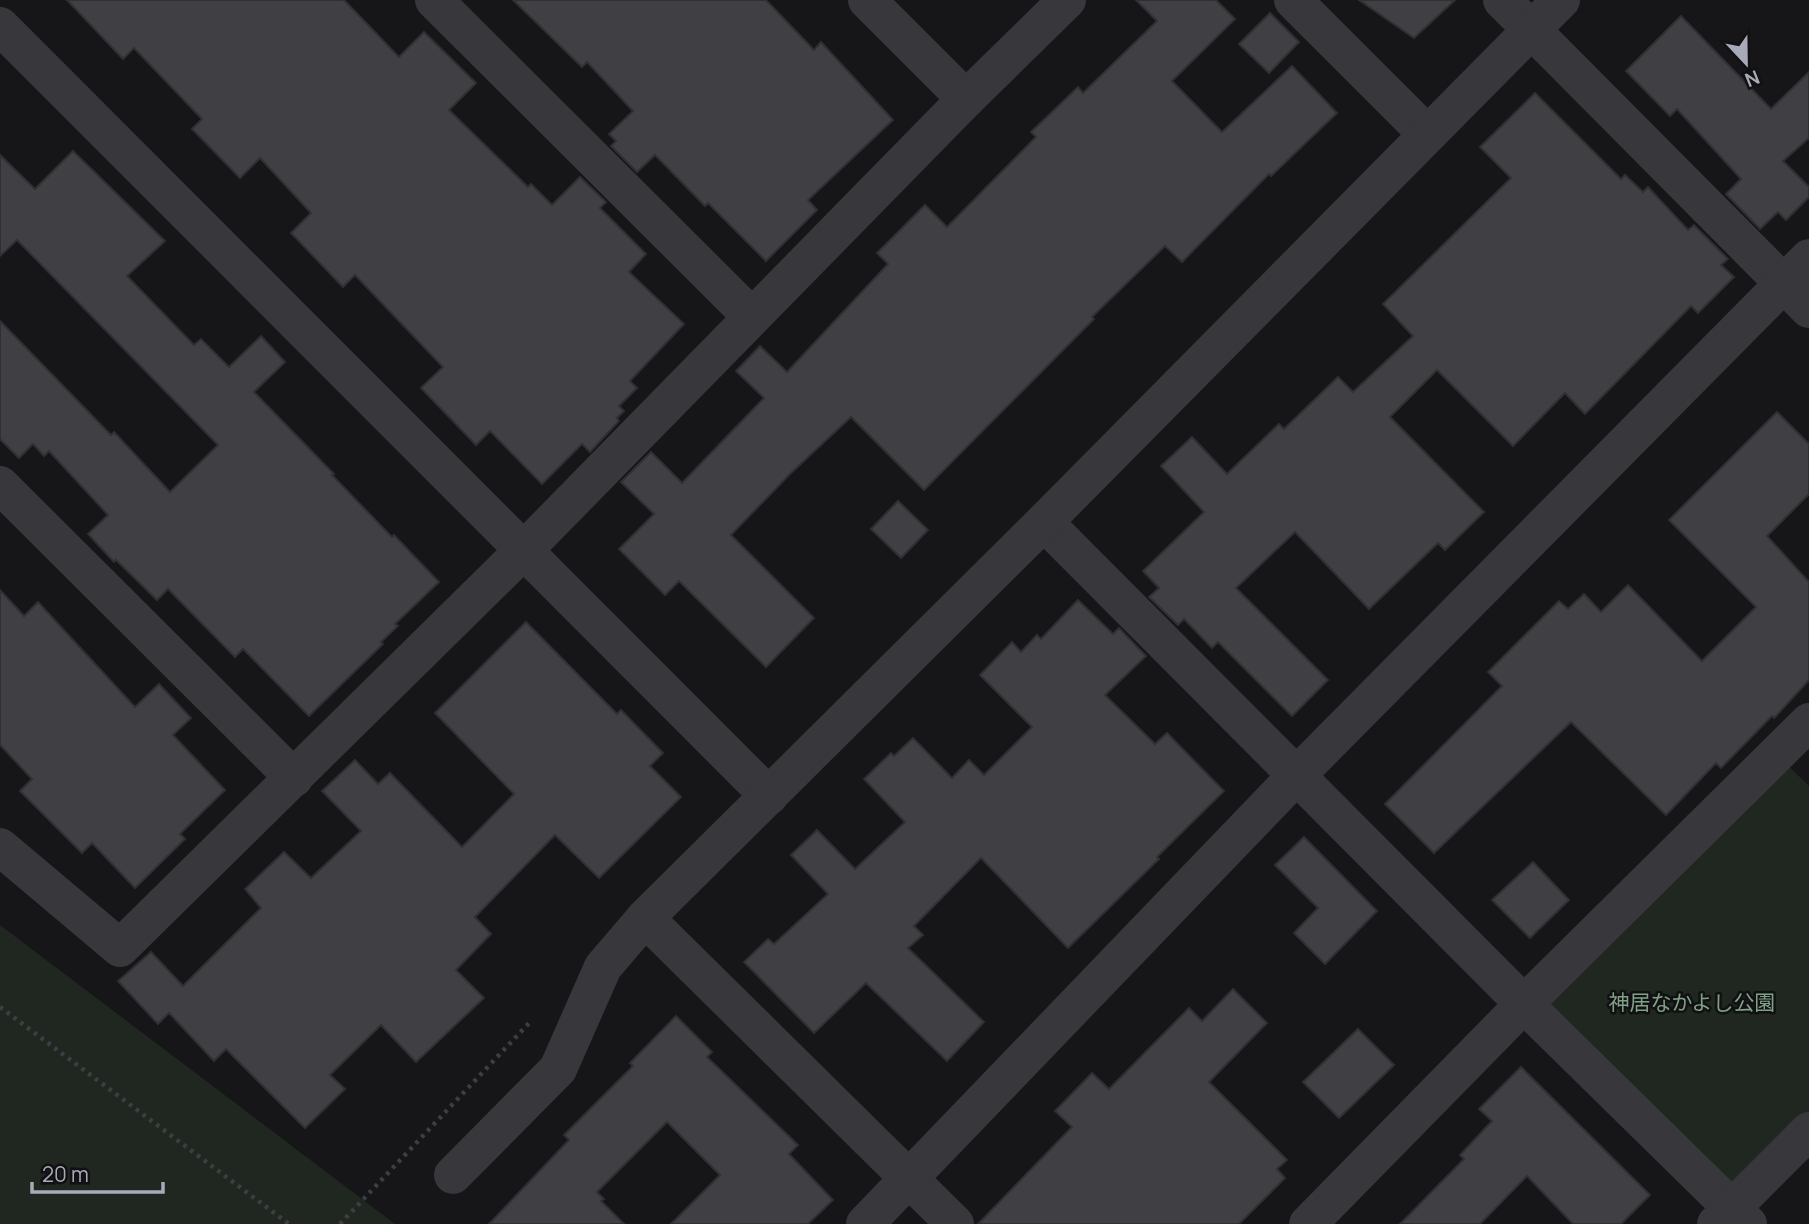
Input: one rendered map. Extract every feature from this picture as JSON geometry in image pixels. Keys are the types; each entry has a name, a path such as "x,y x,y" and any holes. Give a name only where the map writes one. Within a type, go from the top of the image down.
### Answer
{"street":[{"path":"434,0 752,317"},
{"path":"867,0 967,99"},
{"path":"0,847 120,948 525,549 967,99 1068,0"},
{"path":"1293,0 1427,134"},
{"path":"865,1224 1297,775 1801,283 1502,0"},
{"path":"453,1175 558,1069 603,967 645,918 1044,522 1561,0"},
{"path":"0,26 769,796"},
{"path":"0,485 294,778"},
{"path":"1044,522 1524,1004 1732,1218 1809,1131"},
{"path":"1308,1224 1524,1004 1809,722"},
{"path":"645,918 955,1224"}],"path":[{"path":"0,1007 289,1224"},
{"path":"340,1224 532,1020"}],"green space":[{"name":"神居なかよし公園","path":"1776,754 1809,786 1809,1131 1732,1207 1524,1004"},
{"path":"0,925 395,1224 0,1224"}],"building":[{"path":"67,0 344,0 399,57 424,32 476,83 449,110 528,187 531,184 552,205 580,177 606,202 600,208 646,254 629,272 684,324 630,381 637,388 619,406 624,411 617,418 619,421 590,452 582,444 542,484 490,431 476,445 421,388 443,367 355,275 343,287 291,233 311,213 260,158 240,178 192,129 202,119 134,48 123,59"},
{"path":"513,0 766,0 814,50 821,42 893,120 808,200 817,210 766,261 708,203 705,206 655,155 637,172 611,146 616,141 609,134 633,111 587,62 582,67"},
{"path":"1136,0 1216,0 1235,19 1172,81 1222,132 1292,66 1337,113 1271,176 1269,174 1182,262 1165,246 924,490 851,417 790,474 731,535 814,618 766,667 679,581 665,595 619,549 654,514 621,482 651,452 682,483 764,398 736,371 760,346 787,372 888,264 877,253 925,205 947,227 1036,137 1031,132 1078,87 1083,93 1157,21"},
{"path":"1359,0 1455,0 1414,38"},
{"path":"1270,13 1299,42 1269,73 1239,44"},
{"path":"1681,16 1771,109 1809,72 1809,138 1783,161 1809,187 1809,197 1786,220 1778,212 1760,229 1726,194 1741,179 1677,109 1670,116 1626,71"},
{"path":"1535,93 1621,179 1625,175 1643,192 1648,187 1688,230 1694,225 1728,259 1721,265 1734,277 1698,313 1691,306 1585,414 1565,393 1513,446 1437,370 1390,417 1484,512 1445,550 1438,543 1369,609 1295,532 1236,588 1328,680 1292,716 1218,642 1212,648 1184,619 1178,625 1149,597 1159,588 1143,571 1204,512 1161,466 1192,437 1227,474 1279,424 1284,429 1338,377 1353,392 1413,336 1383,304 1511,178 1480,147"},
{"path":"73,151 165,241 127,276 194,345 201,339 229,367 261,336 285,362 254,392 392,537 394,535 439,582 395,624 398,626 381,642 383,644 309,716 243,649 235,657 168,589 157,600 116,560 114,562 88,534 108,515 49,451 44,456 33,444 19,458 0,439 0,321 111,435 114,432 170,492 218,445 17,240 0,256 0,155 35,189"},
{"path":"1777,412 1809,444 1809,494 1767,536 1809,582 1809,680 1774,718 1772,716 1721,768 1716,763 1666,815 1571,722 1434,853 1385,804 1502,686 1488,672 1559,601 1568,609 1584,594 1601,612 1628,585 1702,661 1756,607 1669,520"},
{"path":"898,501 928,530 901,558 871,529"},
{"path":"0,590 24,616 38,602 135,707 159,684 191,718 173,735 225,790 180,834 185,839 135,888 92,843 82,853 20,791 32,779 0,745"},
{"path":"1078,600 1113,634 1119,628 1146,656 1105,695 1155,744 1167,733 1224,791 1068,948 981,858 914,926 923,935 908,948 984,1022 947,1061 866,983 814,1033 744,962 768,939 774,944 828,894 791,855 817,830 855,869 905,822 864,779 891,753 894,756 913,738 952,778 969,760 984,775 1032,727 980,675 1012,642 1021,652 1037,635 1041,639"},
{"path":"526,622 617,714 621,710 663,753 650,766 681,797 599,878 555,835 475,917 491,934 456,970 484,998 416,1062 381,1025 330,1075 345,1089 305,1128 226,1049 214,1061 169,1013 158,1024 118,981 151,952 183,986 261,908 245,889 284,852 311,878 361,831 322,791 355,760 378,784 390,773 462,847 514,794 435,713"},
{"path":"1304,837 1377,911 1325,964 1294,933 1318,908 1275,865"},
{"path":"1533,862 1569,900 1530,938 1492,900"},
{"path":"1233,989 1267,1023 1209,1082 1287,1160 1277,1169 1285,1178 1239,1224 978,1224 1072,1127 1055,1111 1092,1073 1109,1089 1189,1008 1202,1021"},
{"path":"676,1016 712,1052 707,1057 798,1145 789,1154 833,1200 808,1224 671,1224 720,1175 667,1122 597,1192 604,1199 601,1201 624,1224 489,1224 569,1140 564,1135 633,1066 630,1063"},
{"path":"1358,1029 1394,1065 1339,1118 1303,1082"},
{"path":"1521,1067 1650,1195 1621,1224 1573,1224 1527,1176 1480,1224 1400,1224 1464,1159 1460,1155 1492,1121 1479,1109"}]}
